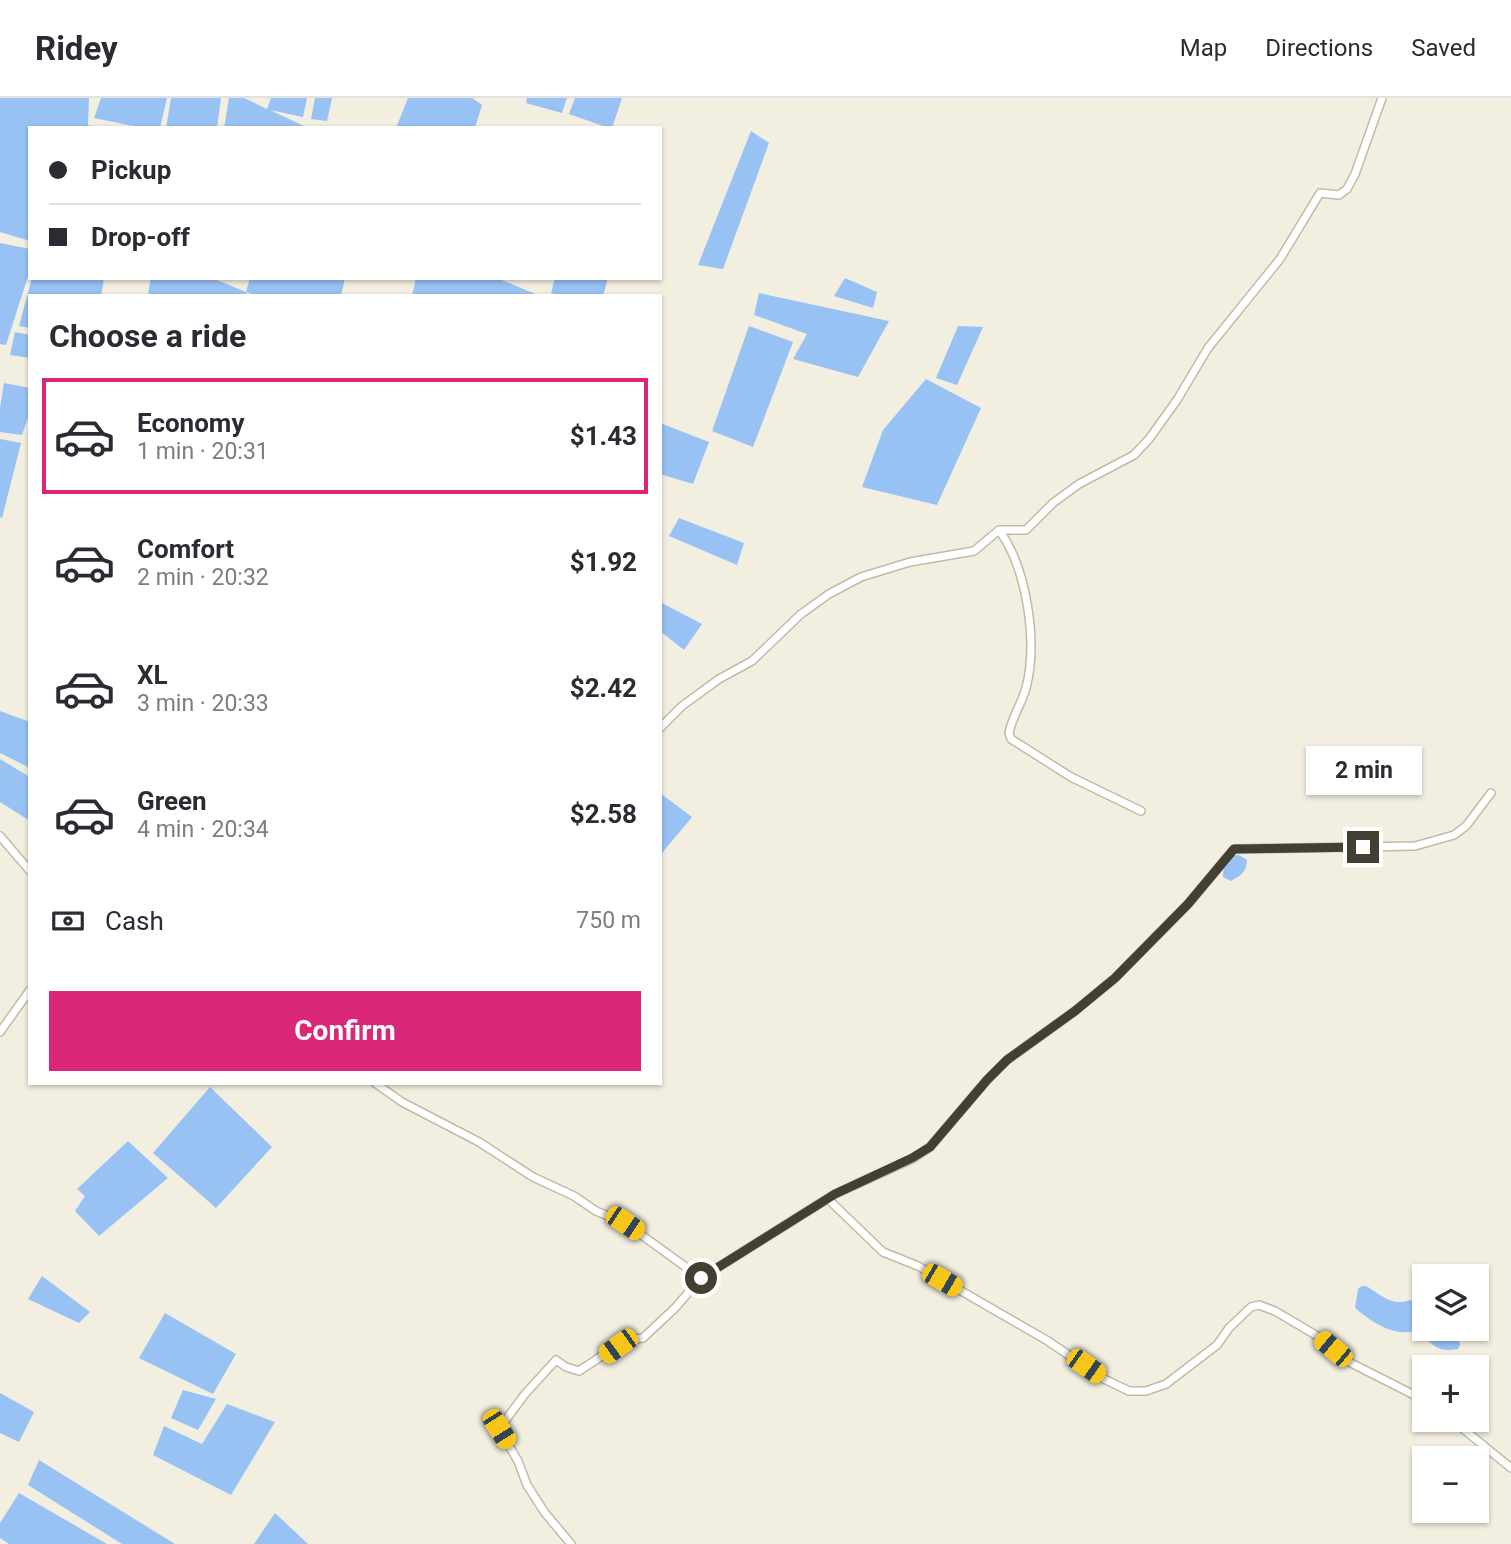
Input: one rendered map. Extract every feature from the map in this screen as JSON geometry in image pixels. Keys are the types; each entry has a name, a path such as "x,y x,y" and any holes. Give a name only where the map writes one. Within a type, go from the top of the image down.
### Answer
{"street":[{"path":"662,726 682,706 719,679 752,661 801,614 829,594 862,576 910,562 974,551 999,530 1026,530 1079,484 1134,455 1177,400 1208,348 1280,259 1320,193 1339,195 1347,189 1359,164 1382,98"},
{"path":"999,530 1012,551 1026,598 1030,639 1025,691 1009,733 1012,739 1048,764 1141,811"},
{"path":"571,1544 545,1513 527,1485 518,1461 499,1429 510,1412 556,1360 579,1371 626,1340 643,1338 675,1308 701,1278 828,1199 930,1147 1007,1060 1115,978 1188,904 1234,849 1415,845 1454,835 1466,826 1491,793"},
{"path":"0,836 28,868"},
{"path":"0,1032 28,993"},
{"path":"378,1085 402,1102 479,1142 533,1177 574,1196 596,1212 625,1223 701,1278"},
{"path":"828,1199 883,1252 918,1266 1048,1340 1104,1379 1129,1391 1146,1391 1166,1384 1217,1345 1229,1328 1251,1307 1259,1305 1275,1311 1319,1337 1347,1361 1412,1394"},
{"path":"1467,1432 1511,1468"}],"water":[{"path":"0,98 89,98 88,125 91,126 28,126 28,240 0,232"},
{"path":"101,98 167,98 160,126 133,126 94,118"},
{"path":"171,98 221,98 217,126 166,126"},
{"path":"229,98 244,98 267,109 271,98 307,98 303,117 270,110 304,126 224,126"},
{"path":"315,98 332,98 327,121 311,119"},
{"path":"408,98 472,98 482,105 476,126 397,126"},
{"path":"527,98 567,98 562,113 526,103"},
{"path":"575,98 622,98 613,126 603,126 569,114"},
{"path":"751,131 769,143 723,269 698,265"},
{"path":"0,243 28,249 28,276 6,345 0,344"},
{"path":"845,278 877,292 873,308 834,296"},
{"path":"31,280 104,280 101,294 28,294 28,328 19,326"},
{"path":"151,280 217,280 246,292 249,280 345,280 341,294 148,293"},
{"path":"416,280 502,280 535,294 412,294"},
{"path":"554,280 607,280 604,294 551,293"},
{"path":"759,293 889,321 858,377 793,359 807,334 754,315"},
{"path":"749,326 793,342 753,447 712,431"},
{"path":"958,326 983,327 957,385 936,378"},
{"path":"15,332 28,335 28,358 10,355"},
{"path":"926,379 981,408 937,505 862,487 883,430"},
{"path":"4,383 28,388 28,418 22,435 0,432"},
{"path":"662,424 709,442 693,484 662,475"},
{"path":"0,439 21,443 2,518 0,517"},
{"path":"679,518 744,543 737,565 669,536"},
{"path":"662,603 702,624 684,650 662,633"},
{"path":"0,711 28,721 28,767 0,753"},
{"path":"0,759 28,776 28,820 0,802"},
{"path":"662,794 692,817 662,853"},
{"path":"1239,855 1247,860 1245,870 1231,881 1223,877 1225,865 1231,857"},
{"path":"210,1087 272,1147 216,1208 153,1153"},
{"path":"128,1141 168,1178 99,1236 75,1211 85,1196 77,1189"},
{"path":"42,1276 90,1312 79,1323 28,1299"},
{"path":"1366,1286 1393,1301 1412,1300 1412,1332 1393,1331 1381,1326 1355,1308 1358,1289"},
{"path":"165,1313 236,1354 213,1394 139,1358"},
{"path":"1429,1341 1459,1341 1460,1345 1458,1349 1452,1350 1433,1345"},
{"path":"183,1390 216,1399 198,1430 171,1418"},
{"path":"0,1393 34,1412 19,1442 0,1433"},
{"path":"227,1404 275,1422 231,1495 153,1455 164,1426 202,1444"},
{"path":"39,1460 175,1544 122,1544 28,1485"},
{"path":"19,1493 107,1544 9,1544 0,1538 0,1523"},
{"path":"275,1513 308,1544 254,1544"}],"route":[{"path":"701,1278 835,1194 930,1147 1007,1060 1040,1038 1115,978 1188,904 1234,849 1363,847"}]}
